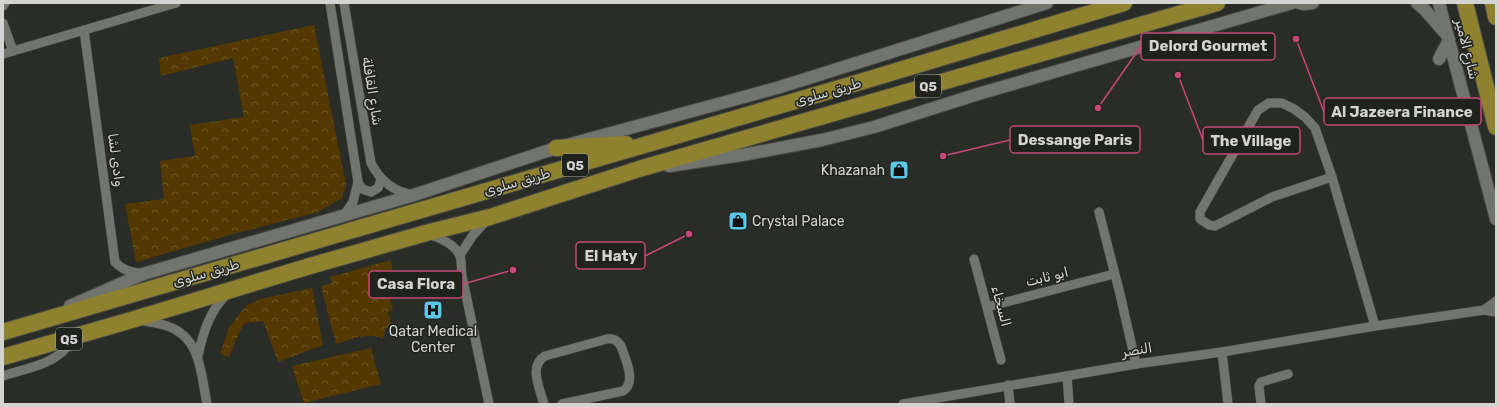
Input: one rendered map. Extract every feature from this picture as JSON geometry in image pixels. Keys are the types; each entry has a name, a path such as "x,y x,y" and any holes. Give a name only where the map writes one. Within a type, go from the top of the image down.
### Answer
{"highway":[{"name":"طريق سلوى","path":"3,332 656,142 1124,3"},
{"name":"طريق سلوى","path":"3,357 73,338 232,289 426,233 490,217 639,169 1217,3"},
{"path":"1465,3 1496,127"},
{"path":"1493,3 1496,16"},
{"path":"556,148 656,142"}],"main road":[{"name":"طريق سلوى","path":"25,325 143,274 414,195 556,148 776,88 1047,3"},
{"name":"طريق سلوى","path":"639,169 727,158 822,140 868,129 993,89 1292,3"},
{"path":"1299,3 1313,3"},
{"path":"1417,3 1425,10 1449,39 1440,59"},
{"name":"شارع الامير","path":"1439,3 1496,219"}],"street":[{"name":"شارع القافلة","path":"330,3 358,182 352,202 344,216"},
{"name":"شارع القافلة","path":"344,3 368,153 371,163 381,180 397,191 414,195"},
{"path":"3,54 14,52 172,4"},
{"path":"3,23 14,52"},
{"name":"وادى لشا","path":"84,30 115,262 126,270 143,274"},
{"path":"1332,177 1272,197 1215,226 1209,225 1200,219 1200,212 1258,110 1269,103 1282,103 1294,109 1316,128 1332,177 1375,326"},
{"path":"358,182 362,190 371,192 378,188 381,180"},
{"path":"1099,212 1136,364"},
{"name":"طريق سلوى","path":"460,255 473,235 490,217"},
{"path":"426,233 447,243 460,255 462,276 489,404"},
{"name":"السخاء","path":"974,258 1001,360"},
{"name":"ابو ثابت","path":"987,307 1114,274"},
{"path":"198,356 211,316 220,302 232,289"},
{"name":"النصر","path":"1484,310 1496,301"},
{"name":"النصر","path":"903,404 1008,385 1136,364 1222,352 1375,326 1484,310 1496,312"},
{"path":"135,319 166,325 181,332 190,341 198,356 207,404"},
{"path":"3,376 41,364 53,358 66,349 73,338"},
{"path":"544,404 536,368 540,359 545,356 611,338 618,342 621,346 630,377 630,384 624,391 603,400 562,404"},
{"path":"1222,352 1228,404"},
{"path":"1261,404 1259,386 1261,382 1288,374"},
{"path":"1067,376 1069,404"},
{"path":"1008,385 1010,404"}],"green space":[{"path":"314,25 346,184 342,198 318,212 226,236 136,262 125,204 164,199 160,161 195,156 190,125 244,117 233,58 161,76 159,58"},
{"path":"391,260 393,279 386,282 393,310 388,311 391,324 385,329 383,339 366,336 336,344 321,286 332,283 330,277"},
{"path":"312,288 323,345 278,362 263,321 245,323 229,357 220,354 229,327 246,306 260,299"},
{"path":"371,348 381,384 304,403 292,366"}],"place":[{"name":"Al Jazeera Finance","path":"1296,39"},
{"name":"The Village","path":"1178,75"},
{"name":"Delord Gourmet","path":"1098,108"},
{"name":"Dessange Paris","path":"943,156"},
{"name":"Khazanah","path":"899,170"},
{"name":"Crystal Palace","path":"738,221"},
{"name":"El Haty","path":"689,234"},
{"name":"Casa Flora","path":"513,270"},
{"name":"Qatar Medical Center","path":"433,310"}]}
